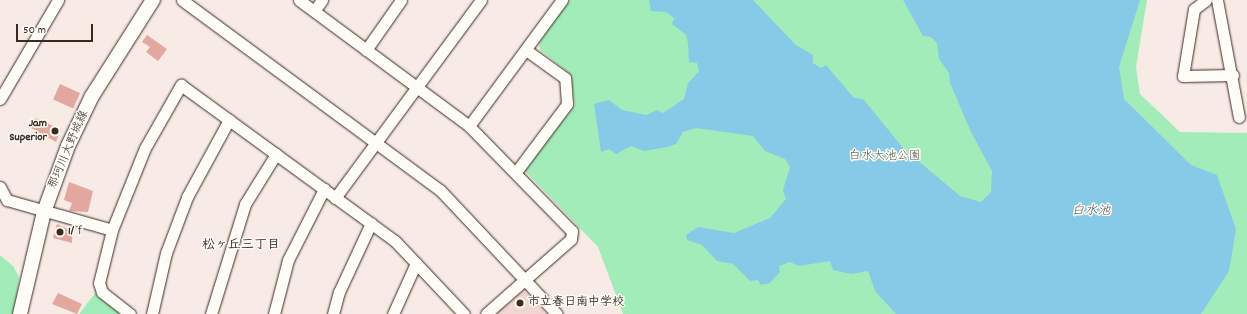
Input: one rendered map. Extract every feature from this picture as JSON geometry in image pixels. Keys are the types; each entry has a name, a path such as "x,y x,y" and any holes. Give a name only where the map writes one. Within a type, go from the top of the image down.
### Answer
{"main road":[{"name":"那珂川大野城線","path":"20,314 44,212 92,96 153,0"}],"street":[{"path":"0,99 58,0"},
{"path":"182,0 377,142 440,190 557,314"},
{"path":"300,0 469,126 516,172 572,231 571,239 486,314"},
{"path":"314,11 322,0"},
{"path":"366,50 401,0"},
{"path":"335,198 481,0"},
{"path":"469,126 562,0"},
{"path":"1206,0 1194,10 1183,76 1233,75"},
{"path":"1217,0 1233,75 1240,117"},
{"path":"516,172 567,104 564,78 526,50"},
{"path":"130,314 102,292 99,283 112,230 145,148 181,85 395,241 464,314"},
{"path":"152,314 166,253 187,197 229,120"},
{"path":"211,314 245,204 276,154"},
{"path":"0,187 7,200 44,212 112,230"},
{"path":"274,314 288,260 324,189"},
{"path":"333,314 339,292 371,223"},
{"path":"393,314 416,264"}],"shaded area":[{"name":"市立春日南中学校","path":"517,289 526,292 547,314 492,314"}],"green space":[{"name":"白水池","path":"570,0 1147,0 1136,67 1140,94 1180,132 1247,133 1247,314 623,314 598,247 523,169 575,105 570,74 540,50 539,44 545,30"},
{"path":"0,255 13,266 19,277 14,314 0,314"},
{"path":"96,292 124,314 79,314"}],"water":[{"name":"白水池","path":"649,0 753,0 796,45 813,55 813,63 821,68 826,65 854,98 863,99 904,149 960,196 981,202 991,192 992,171 971,132 950,83 949,73 939,59 937,43 931,37 923,36 903,0 1140,0 1119,67 1124,99 1191,165 1217,175 1236,229 1229,271 1201,314 896,314 875,291 868,271 851,274 833,270 830,261 799,266 790,262 779,266 780,272 770,283 761,285 758,280 750,281 733,264 717,261 702,245 687,240 686,235 698,227 734,233 770,218 786,199 783,190 790,167 785,159 765,151 753,136 696,128 683,132 676,144 667,147 644,151 631,146 616,154 609,149 601,152 594,104 609,100 622,110 646,115 657,110 663,113 684,99 688,83 699,71 697,63 689,62 686,35 672,24 674,18 666,12 651,11"}],"building":[{"path":"147,35 167,49 158,61 146,52 150,47 142,42"},
{"path":"60,84 80,93 73,108 53,100"},
{"path":"35,118 61,129 56,142 31,128"},
{"path":"69,182 93,191 88,212 69,211 72,203 64,200"},
{"path":"57,224 72,231 72,243 53,238"},
{"path":"58,293 82,304 77,314 52,304"}],"place":[{"name":"Jam Superior","path":"55,131"},
{"name":"1/ｆ","path":"60,232"},
{"name":"市立春日南中学校","path":"520,303"}],"district":[{"name":"松ヶ丘三丁目","path":"241,246"}],"park label":[{"name":"白水大池公園","path":"885,157"}]}
